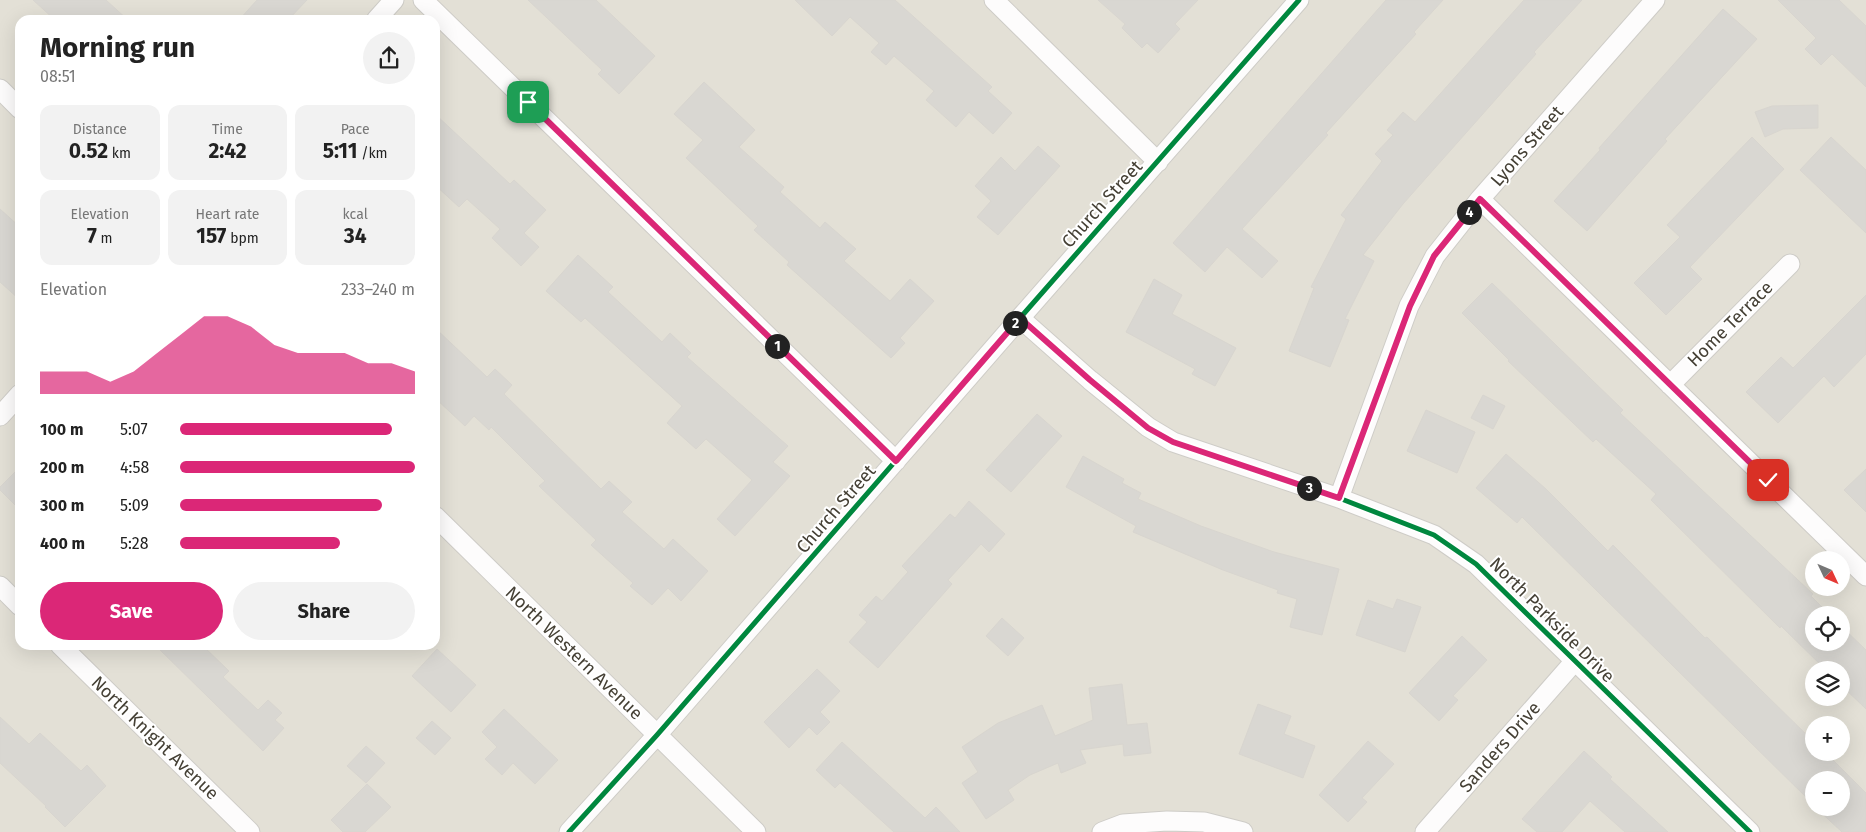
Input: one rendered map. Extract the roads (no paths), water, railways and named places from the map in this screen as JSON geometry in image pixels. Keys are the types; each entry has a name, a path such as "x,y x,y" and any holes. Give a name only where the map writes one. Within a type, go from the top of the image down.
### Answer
{"street":[{"path":"380,15 394,0"},
{"path":"423,0 438,15"},
{"path":"994,0 1158,162"},
{"name":"Church Street","path":"569,832 657,735 1299,0"},
{"name":"Lyons Street","path":"1339,498 1410,306 1434,256 1480,199 1655,0"},
{"path":"440,17 896,461"},
{"path":"0,89 15,104"},
{"path":"1480,199 1866,576"},
{"name":"Home Terrace","path":"1670,384 1790,264"},
{"name":"North Parkside Drive","path":"1020,318 1133,416 1148,428 1173,442 1339,498 1434,535 1476,564 1574,662 1750,832"},
{"path":"0,416 15,400"},
{"name":"North Western Avenue","path":"440,521 756,832"},
{"path":"0,586 15,601"},
{"name":"North Knight Avenue","path":"65,650 250,832"},
{"name":"Sanders Drive","path":"1425,832 1574,662"},
{"path":"1102,832 1123,824 1167,821 1204,822 1243,832"}]}
